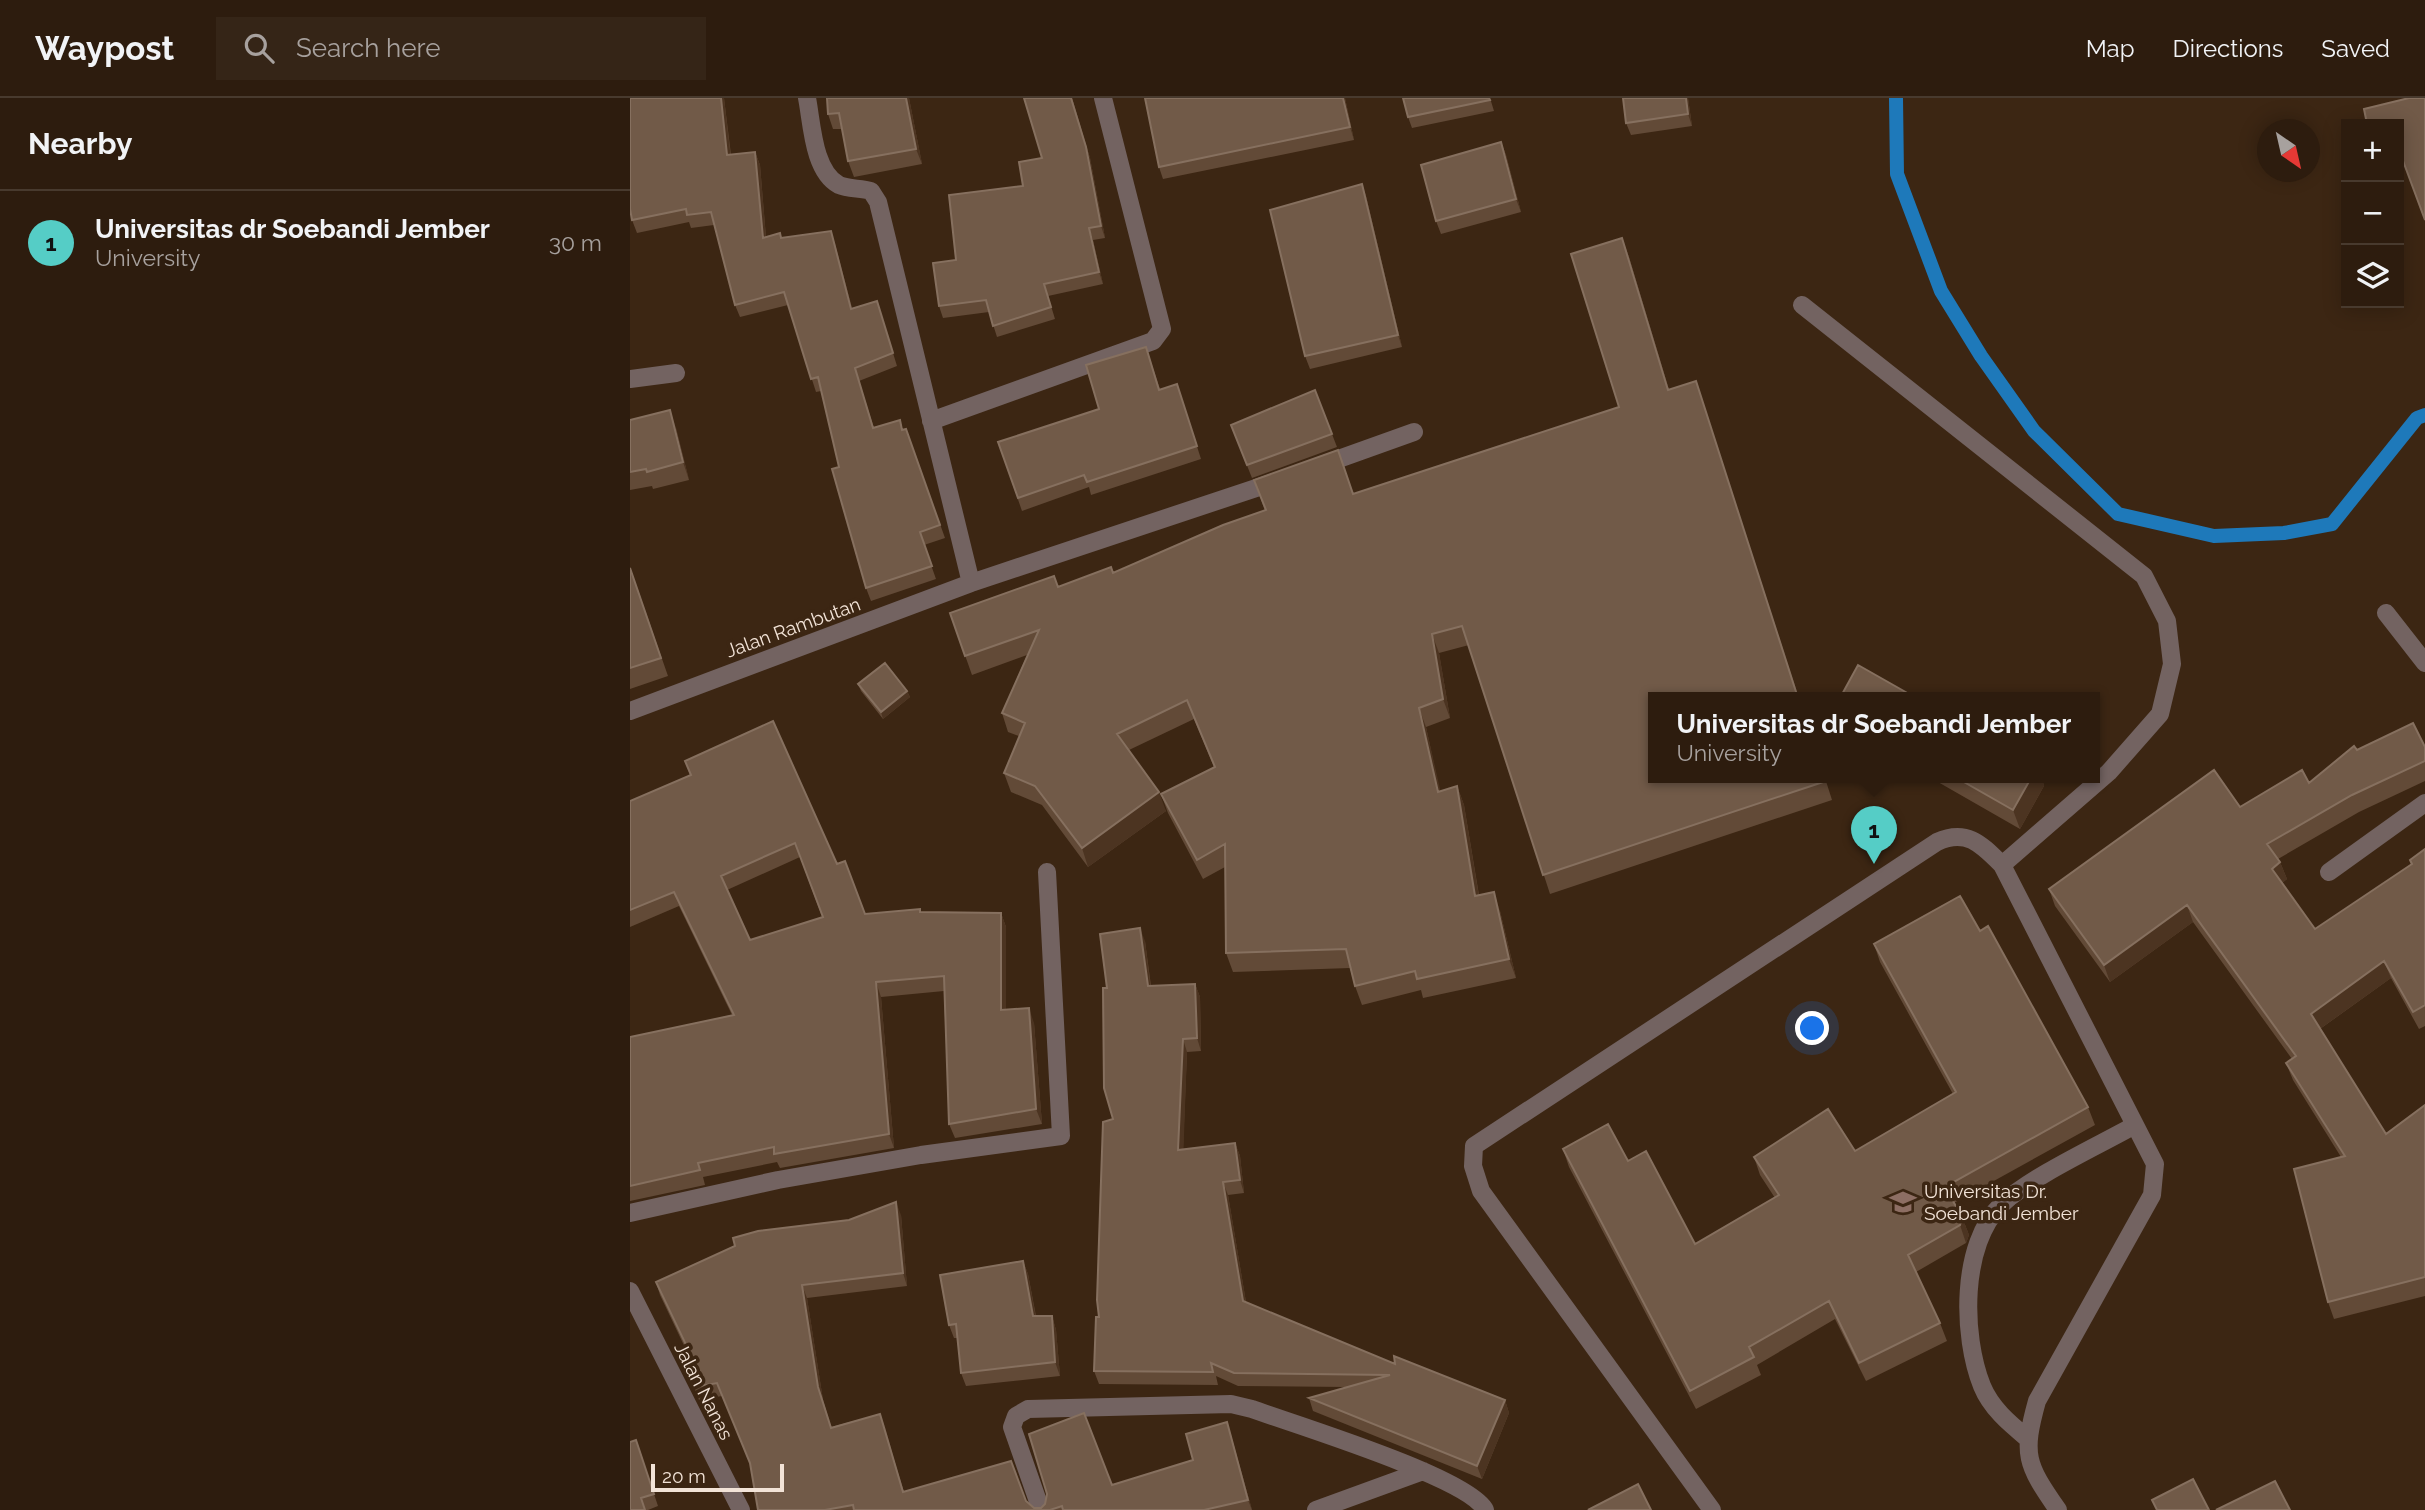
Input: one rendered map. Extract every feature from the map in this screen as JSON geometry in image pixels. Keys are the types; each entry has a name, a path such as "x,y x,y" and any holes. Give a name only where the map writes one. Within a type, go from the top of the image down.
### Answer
{"street":[{"path":"807,98 821,161 830,178 839,185 871,191 878,202 971,583"},
{"path":"931,421 1153,341 1162,329 1103,98"},
{"path":"1802,305 2144,576 2167,621 2172,664 2160,714 2100,780"},
{"path":"630,379 676,373"},
{"name":"Jalan Rambutan","path":"630,711 971,583 1235,496 1414,432"},
{"path":"2386,613 2425,663"},
{"path":"2002,865 2096,783"},
{"path":"2329,872 2425,803"},
{"path":"1712,1510 1481,1191 1473,1166 1474,1146 1937,842 1959,835 1979,842 2002,865 2155,1164 2152,1195 2037,1401 2026,1438 2033,1470 2058,1510"},
{"path":"630,1213 778,1180 921,1155 1061,1136 1047,872"},
{"path":"2026,1438 2004,1419 1982,1387 1971,1345 1968,1285 1983,1233 1991,1217 2014,1194 2135,1125"},
{"name":"Jalan Nanas","path":"630,1291 741,1510"},
{"path":"1041,1510 1012,1427 1016,1416 1028,1409 1231,1404 1252,1409 1423,1471 1468,1492 1485,1510"},
{"path":"1316,1510 1423,1471"}],"building":[{"path":"630,98 721,98 727,155 755,152 763,238 780,233 781,238 831,231 851,309 877,301 893,353 855,368 873,428 900,420 902,430 906,429 940,525 920,532 932,566 866,588 832,469 839,467 818,377 811,379 784,292 735,305 711,212 687,215 686,209 632,220"},
{"path":"827,98 906,98 916,149 848,161 839,113 828,114"},
{"path":"1024,98 1071,98 1086,147 1101,226 1089,228 1099,272 1044,284 1051,307 993,326 986,300 939,306 933,263 956,260 949,195 1023,186 1019,162 1042,158"},
{"path":"1145,98 1343,98 1350,127 1159,167"},
{"path":"1403,98 1489,98 1490,100 1408,117"},
{"path":"1623,98 1686,98 1688,114 1626,123"},
{"path":"2409,98 2425,98 2425,220 2404,163 2404,119 2366,119 2364,109"},
{"path":"1501,142 1516,199 1436,221 1421,165"},
{"path":"1362,184 1398,335 1305,356 1270,210"},
{"path":"1622,238 1668,390 1696,381 1796,692 1648,692 1648,783 1820,783 1543,875 1462,626 1432,634 1443,699 1419,708 1438,792 1457,786 1475,896 1494,892 1509,959 1417,979 1415,971 1355,986 1346,949 1226,953 1225,844 1197,860 1161,794 1215,767 1187,700 1117,734 1159,792 1082,848 1035,786 1004,773 1025,723 1002,713 1039,630 965,656 950,613 1054,576 1058,587 1111,567 1113,573 1223,525 1266,510 1254,480 1338,450 1353,494 1619,407 1571,254"},
{"path":"1146,347 1159,390 1177,384 1197,446 1087,482 1084,475 1018,498 998,442 1099,409 1086,365"},
{"path":"1315,390 1332,434 1247,465 1231,425"},
{"path":"670,410 683,462 647,472 646,469 630,472 630,420"},
{"path":"630,568 661,658 630,668"},
{"path":"885,663 907,691 881,712 858,684"},
{"path":"1858,665 1905,692 1843,692"},
{"path":"773,721 837,864 845,861 865,914 920,909 920,912 1001,913 1001,1010 1029,1008 1036,1109 949,1124 944,976 876,982 889,1134 774,1154 774,1147 698,1163 700,1170 630,1186 630,1037 734,1015 674,892 630,910 630,801 691,775 685,761","holes":["795,843 823,917 750,940 721,876"]},
{"path":"2413,723 2425,747 2425,761 2352,795 2267,844 2280,862 2272,869 2315,929 2412,864 2410,860 2425,849 2425,1005 2413,1012 2384,961 2311,1014 2386,1134 2425,1105 2425,1277 2328,1302 2294,1169 2345,1156 2286,1063 2296,1056 2187,905 2104,965 2049,889 2214,770 2240,807 2302,770 2309,783 2354,746 2357,750"},
{"path":"1966,783 2028,783 2013,810"},
{"path":"1960,896 1980,931 1988,926 2088,1107 1945,1187 1962,1217 1960,1225 1908,1255 1940,1323 1859,1363 1829,1301 1749,1347 1754,1357 1690,1391 1563,1149 1608,1124 1628,1161 1646,1151 1695,1244 1779,1195 1754,1157 1828,1109 1855,1151 1956,1092 1874,944"},
{"path":"1140,928 1148,986 1195,984 1197,1038 1183,1039 1178,1150 1235,1143 1240,1180 1223,1182 1243,1301 1395,1364 1394,1356 1505,1400 1477,1466 1309,1398 1390,1375 1234,1373 1211,1363 1213,1372 1094,1371 1096,1317 1099,1317 1097,1300 1103,1122 1113,1119 1104,1088 1103,988 1107,988 1100,934"},
{"path":"896,1202 903,1273 802,1285 818,1387 831,1428 880,1414 903,1492 1011,1461 1026,1501 1034,1508 1041,1508 1045,1504 1047,1494 1029,1434 1084,1413 1112,1485 1193,1460 1186,1434 1227,1422 1248,1500 1204,1510 1063,1510 1062,1506 1050,1510 854,1510 853,1505 825,1510 758,1510 750,1463 717,1383 694,1387 689,1351 656,1282 735,1246 733,1238 758,1231 849,1220"},
{"path":"1023,1261 1033,1316 1052,1316 1055,1362 961,1373 956,1324 949,1325 940,1275"},
{"path":"636,1440 654,1494 641,1498 645,1510 630,1510 630,1442"},
{"path":"2193,1479 2209,1510 2157,1510 2152,1500"},
{"path":"2275,1481 2290,1510 2216,1510"},
{"path":"1638,1484 1651,1510 1588,1510"}],"waterway":[{"path":"1896,98 1897,174 1941,291 1981,356 2034,431 2118,514 2214,536 2284,533 2332,524 2417,418 2425,415"}],"place":[{"name":"Universitas dr Soebandi Jember","path":"1874,864"},
{"name":"Universitas Dr. Soebandi Jember","path":"1903,1202"}]}
